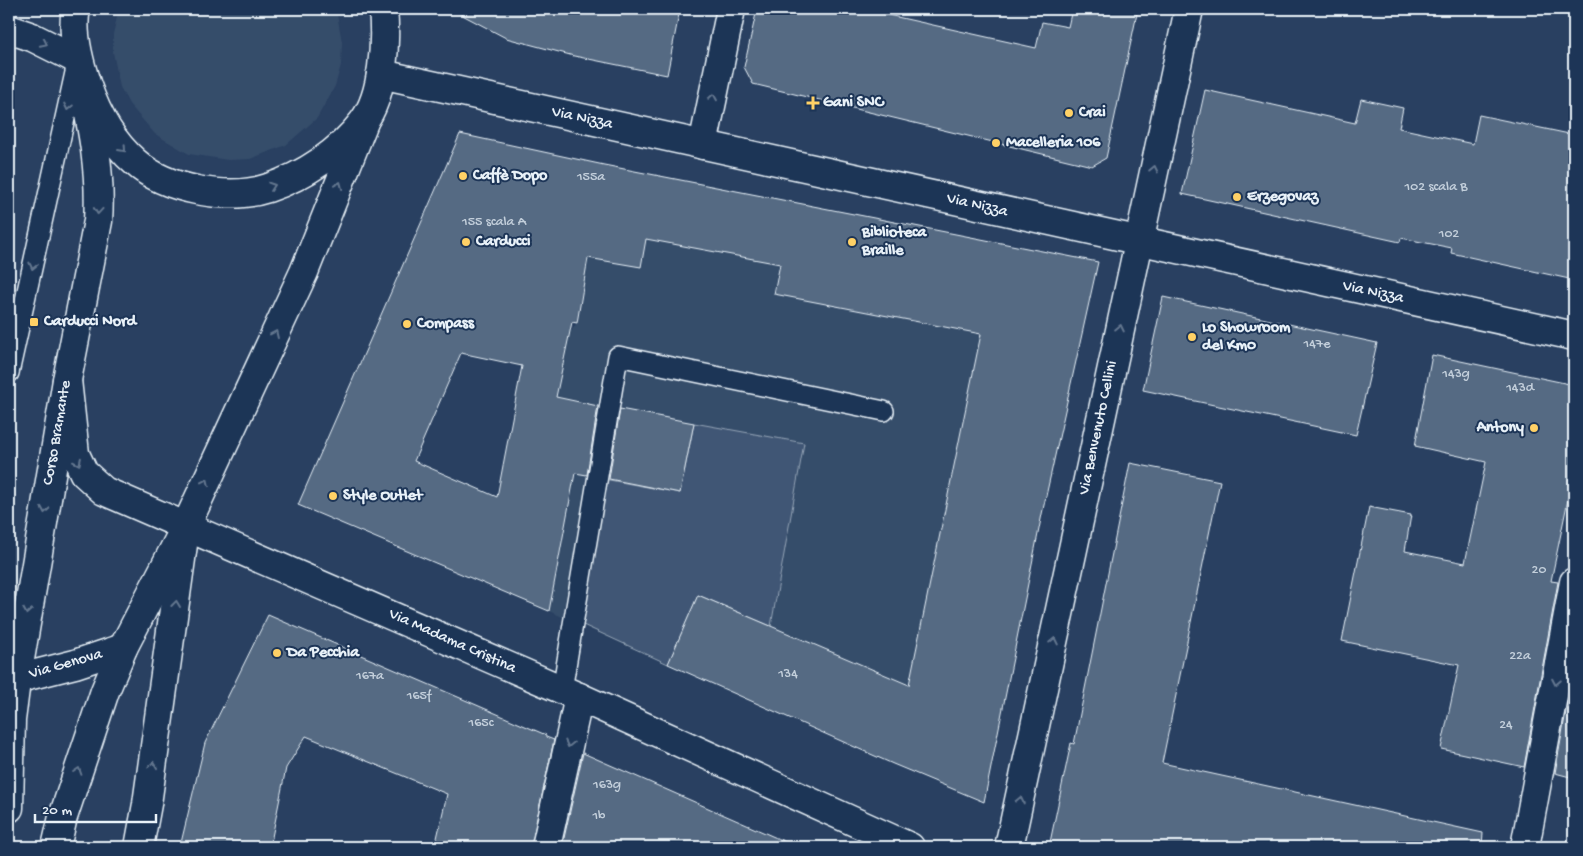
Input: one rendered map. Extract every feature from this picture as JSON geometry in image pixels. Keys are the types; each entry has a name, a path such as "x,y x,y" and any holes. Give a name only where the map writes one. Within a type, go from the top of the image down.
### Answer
{"street":[{"path":"76,9 78,60 99,116 118,144 136,163 160,179 205,192 229,193 267,188 285,181 333,153 364,122"},
{"path":"703,145 732,9"},
{"name":"Via Benvenuto Cellini","path":"1010,847 1188,9"},
{"path":"56,847 62,818 105,691 123,648 186,526 304,272 375,98 380,74 387,14"},
{"path":"9,29 32,37 78,60"},
{"name":"Corso Bramante","path":"9,808 12,679 98,221 100,195 96,150 78,60"},
{"name":"Via Nizza","path":"380,74 1138,242 1574,336"},
{"name":"Via Madama Cristina","path":"67,380 75,454 84,473 104,491 186,526 228,547 571,693 910,847"},
{"path":"139,847 147,804 186,526"},
{"path":"1525,847 1574,582"},
{"name":"Via Genova","path":"12,679 76,664 123,648"},
{"path":"546,847 571,693"}],"lane":[{"path":"9,373 78,60"},
{"path":"571,693 618,356 884,411"}],"shaded area":[{"path":"119,9 336,9 342,42 341,65 335,86 317,118 286,145 250,159 228,160 189,154 155,134 129,104 120,87 113,52 113,34"},
{"path":"604,165 1098,262 1042,514 984,802 893,764 549,611 588,404 556,397 569,334 577,323"},
{"path":"694,423 804,443 771,626 698,595 668,664 581,624 604,479 680,493"}],"building":[{"path":"451,9 680,9 667,75 574,56 506,38"},
{"path":"757,9 880,9 879,13 1036,48 1042,22 1068,27 1072,9 1138,9 1106,158 1092,166 753,84 744,67"},
{"path":"1205,90 1355,123 1361,99 1403,108 1399,128 1473,144 1479,115 1574,135 1574,280 1451,253 1452,248 1401,238 1400,242 1182,194"},
{"path":"460,134 604,165 1098,262 1042,514 984,802 893,764 668,664 698,595 909,685 981,334 774,294 780,264 646,239 641,267 588,258 577,323 572,322 556,397 598,406 587,475 575,473 549,611 298,505","holes":["461,353 522,366 497,497 414,461"]},
{"path":"1163,297 1377,343 1356,435 1143,390"},
{"path":"1432,355 1574,385 1574,471 1551,581 1558,582 1524,767 1441,749 1459,665 1342,641 1369,507 1411,515 1405,551 1465,563 1486,462 1415,446"},
{"path":"620,409 694,423 680,493 609,479"},
{"path":"1130,463 1220,481 1162,763 1483,833 1482,847 1049,847 1071,743 1074,744"},
{"path":"268,615 554,740 531,847 435,847 447,794 306,736 286,768 270,847 180,847 205,743"},
{"path":"1574,667 1574,778 1555,773"},
{"path":"583,753 797,847 562,847"}],"place":[{"name":"Gani SNC","path":"813,103"},
{"name":"Crai","path":"1069,113"},
{"name":"Macelleria 106","path":"996,143"},
{"name":"Caffè Dopo","path":"463,176"},
{"name":"Erzegovaz","path":"1237,197"},
{"name":"Carducci","path":"466,242"},
{"name":"Biblioteca Braille","path":"852,242"},
{"name":"Carducci Nord","path":"34,322"},
{"name":"Compass","path":"407,324"},
{"name":"Lo Showroom del Km0","path":"1192,337"},
{"name":"Antony","path":"1534,428"},
{"name":"Style Outlet","path":"333,496"},
{"name":"Da Pecchia","path":"277,653"}]}
